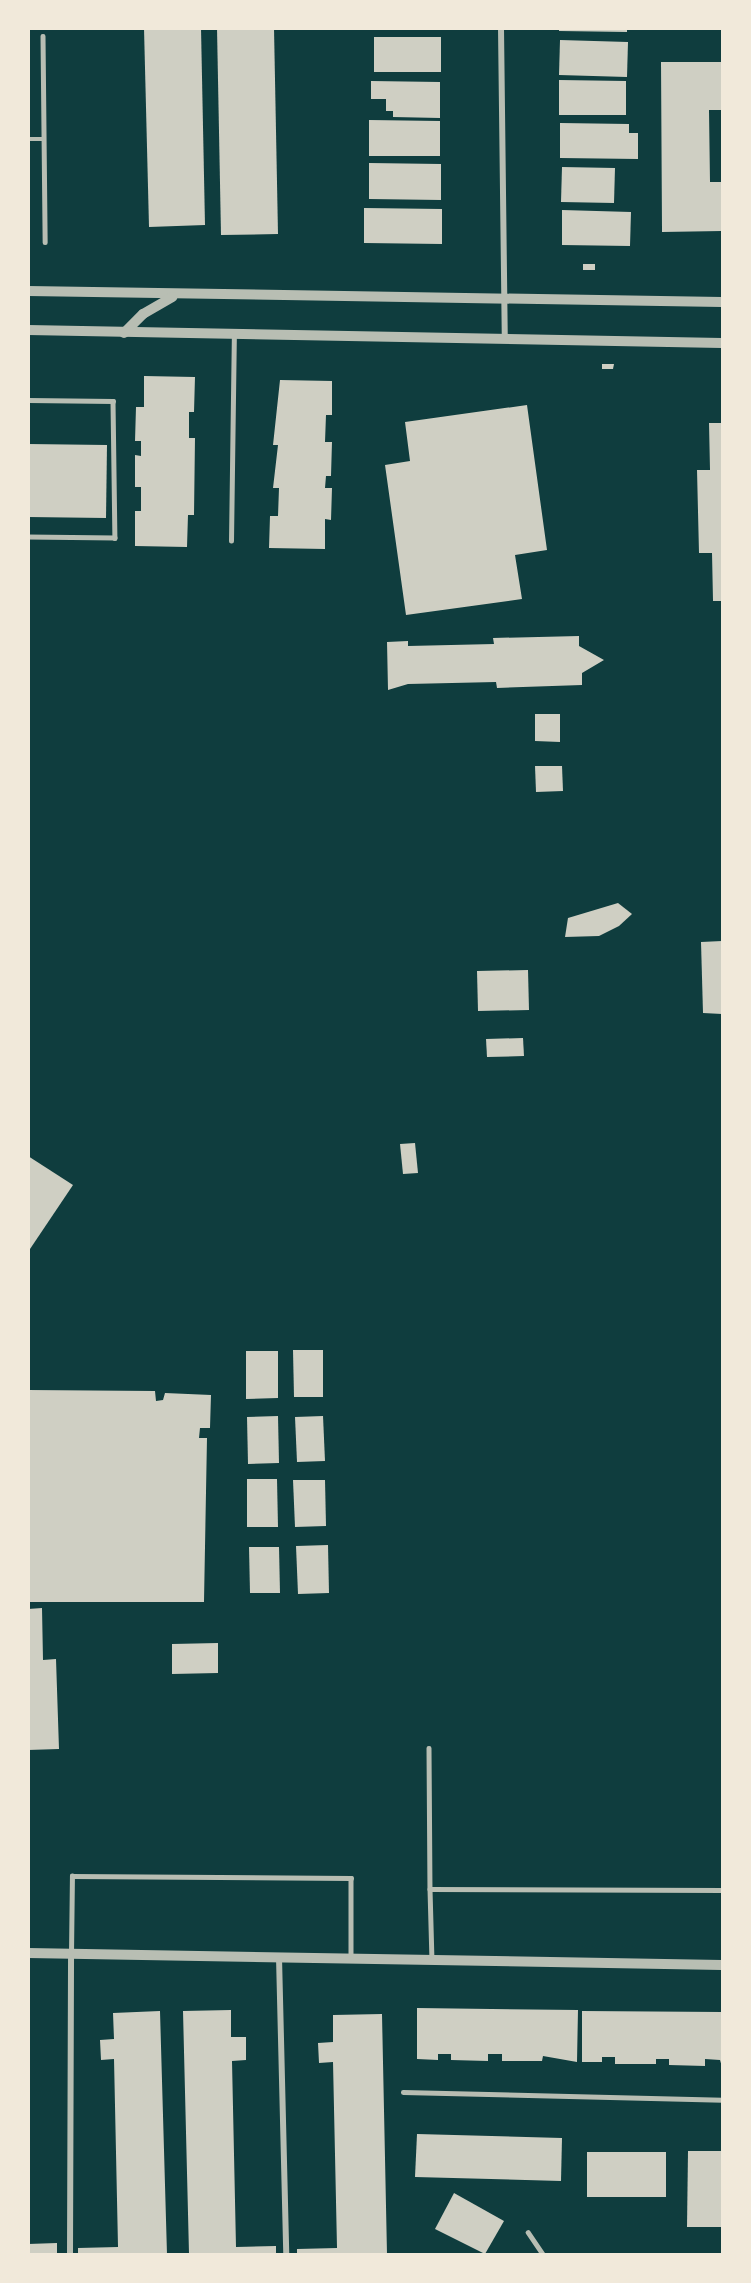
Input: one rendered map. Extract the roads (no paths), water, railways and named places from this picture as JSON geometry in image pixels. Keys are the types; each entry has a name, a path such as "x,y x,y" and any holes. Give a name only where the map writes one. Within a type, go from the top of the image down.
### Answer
{"street":[{"path":"501,28 505,339"},
{"path":"28,291 723,302"},
{"path":"124,333 162,300 188,294"},
{"path":"28,330 234,336 723,343"},
{"path":"28,1953 723,1965"},
{"path":"70,2254 71,1954"},
{"path":"279,1957 286,2254"}],"lane":[{"path":"43,36 42,139 45,242"},
{"path":"28,139 42,139"},
{"path":"231,541 234,336"},
{"path":"28,400 113,401 115,538 28,537"},
{"path":"429,1748 432,1960"},
{"path":"71,1954 72,1876 351,1878 351,1958"},
{"path":"430,1889 723,1890"},
{"path":"403,2092 723,2100"},
{"path":"528,2232 543,2254"}]}
